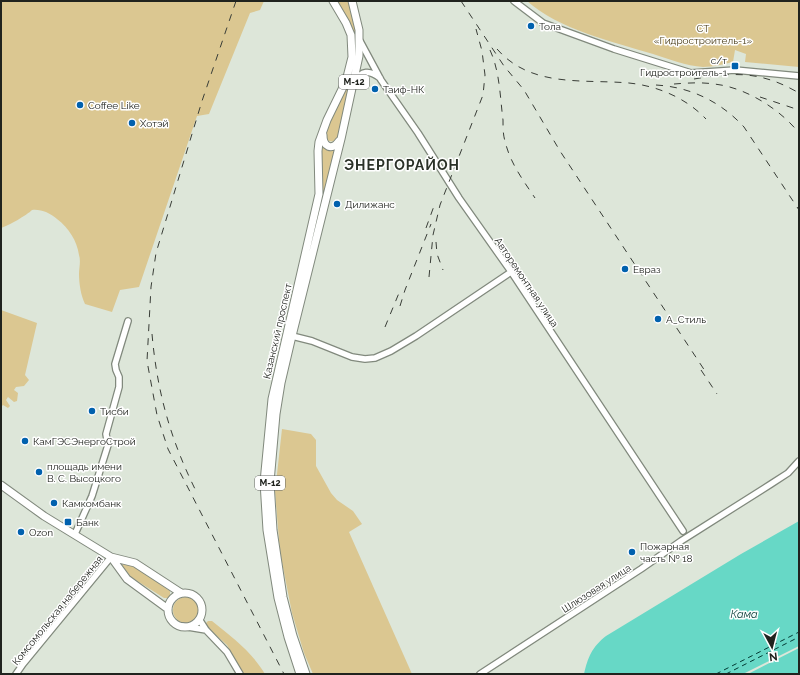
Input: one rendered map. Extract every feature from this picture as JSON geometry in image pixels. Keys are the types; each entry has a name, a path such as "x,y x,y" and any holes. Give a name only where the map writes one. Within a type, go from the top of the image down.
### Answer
{"main road":[{"name":"Казанский проспект","path":"300,674 288,638 278,598 267,530 264,482 278,382 319,194 318,151 327,120 346,81 352,57 351,35 333,1"},
{"name":"Казанский проспект","path":"278,382 292,336 354,85 360,41 357,19 352,1"},
{"path":"323,131 322,140 329,147 337,145 341,138"},
{"name":"Казанский проспект","path":"275,399 270,482 273,530 288,620 306,674"},
{"path":"1,485 29,506 111,557 135,563 173,589 181,593 191,594 198,600 202,609 199,618 192,624 182,626 173,621 170,617 168,609 171,600 181,593"},
{"path":"111,557 127,579 168,609"}],"street":[{"path":"514,1 543,23 614,49 692,73 735,70 799,76"},
{"name":"Авторемонтная улица","path":"360,41 381,80 418,133 459,198 683,531"},
{"path":"354,85 358,76 366,72 371,72 381,80"},
{"path":"292,336 312,341 352,357 365,359 374,358 391,352 510,272"},
{"path":"75,534 92,496 108,445 106,434 119,387 119,377 116,370 116,364 128,321"},
{"name":"Шлюзовая улица","path":"480,674 681,541 788,473 799,461"},
{"path":"681,541 683,531 695,533"},
{"name":"Комсомольская набережная","path":"16,674 111,557"},
{"path":"102,568 110,565 119,567"},
{"path":"199,618 206,630 227,652 240,674"},
{"path":"182,626 206,630"}],"green space":[{"path":"1,1 264,1 260,10 250,13 209,114 197,116 139,287 120,290 112,312 85,304 80,286 80,260 78,250 69,231 54,217 42,211 32,210 26,215 1,228"},
{"path":"335,1 348,1 355,18 357,54 338,136 335,140 331,141 327,140 325,132 354,58 355,49 355,41 351,28"},
{"name":"СТ «Гидростроитель-1»","path":"527,1 799,1 799,67 745,62 746,54 735,50 733,62 707,67 684,64 587,34 554,19"},
{"path":"321,146 327,150 335,149 319,211 321,190"},
{"path":"1,310 37,323 25,375 29,380 24,386 16,387 14,390 18,393 17,401 14,402 8,397 6,400 10,406 8,408 3,405 1,407"},
{"path":"282,429 311,434 316,440 316,466 331,493 337,500 353,511 362,524 349,532 412,674 313,674 304,653 292,613 280,552 275,492"},
{"path":"124,563 139,568 170,591 170,598 164,598 131,577 122,565"},
{"path":"186,597 195,601 199,610 195,619 186,623 177,619 173,610 177,601"},
{"path":"208,621 212,621 241,645 260,666 265,674 243,674 227,645 205,624"}],"water":[{"name":"Кама","path":"799,521 799,646 743,674 584,674 591,653 597,644 606,636 741,554"},
{"path":"799,648 799,674 748,674"}],"ferry route":[{"path":"716,674 799,632"},
{"path":"726,674 799,637"}],"railway":[{"path":"236,1 202,101 156,253 151,287 147,361 157,415 168,449 284,674"},
{"path":"461,1 504,66 524,90 560,151 707,374"},
{"path":"429,277 433,235 440,205 483,95 485,75 482,51 476,29"},
{"path":"497,49 511,61 526,70 542,76 576,81 629,83 661,90 690,105 706,119"},
{"path":"490,50 498,76 503,120 503,134 507,149 517,171 535,198"},
{"path":"694,79 722,75 748,75 772,81 799,93"},
{"path":"674,84 709,83 726,86 750,94 772,108 799,133"},
{"path":"656,85 669,86 704,97 715,103 735,118 744,127 799,210"},
{"path":"760,97 799,110"},
{"path":"426,228 434,206"},
{"path":"400,306 431,224"},
{"path":"436,242 437,254 443,270"},
{"path":"385,327 399,293"},
{"path":"152,334 157,375 166,414 178,451 195,489"},
{"path":"701,370 717,394"}],"place":[{"name":"Тола","path":"531,26"},
{"name":"с/т Гидростроитель-1","path":"735,66"},
{"name":"Таиф-НК","path":"375,89"},
{"name":"Coffee Like","path":"80,105"},
{"name":"Хотэй","path":"132,123"},
{"name":"Дилижанс","path":"337,204"},
{"name":"Евраз","path":"625,269"},
{"name":"А_Стиль","path":"658,319"},
{"name":"Тисби","path":"92,411"},
{"name":"КамГЭСЭнергоСтрой","path":"25,441"},
{"name":"площадь имени В. С. Высоцкого","path":"39,472"},
{"name":"Камкомбанк","path":"54,503"},
{"name":"Банк","path":"68,522"},
{"name":"Ozon","path":"21,532"},
{"name":"Пожарная часть № 18","path":"632,552"}],"district":[{"name":"ЭНЕРГОРАЙОН","path":"402,165"}]}
